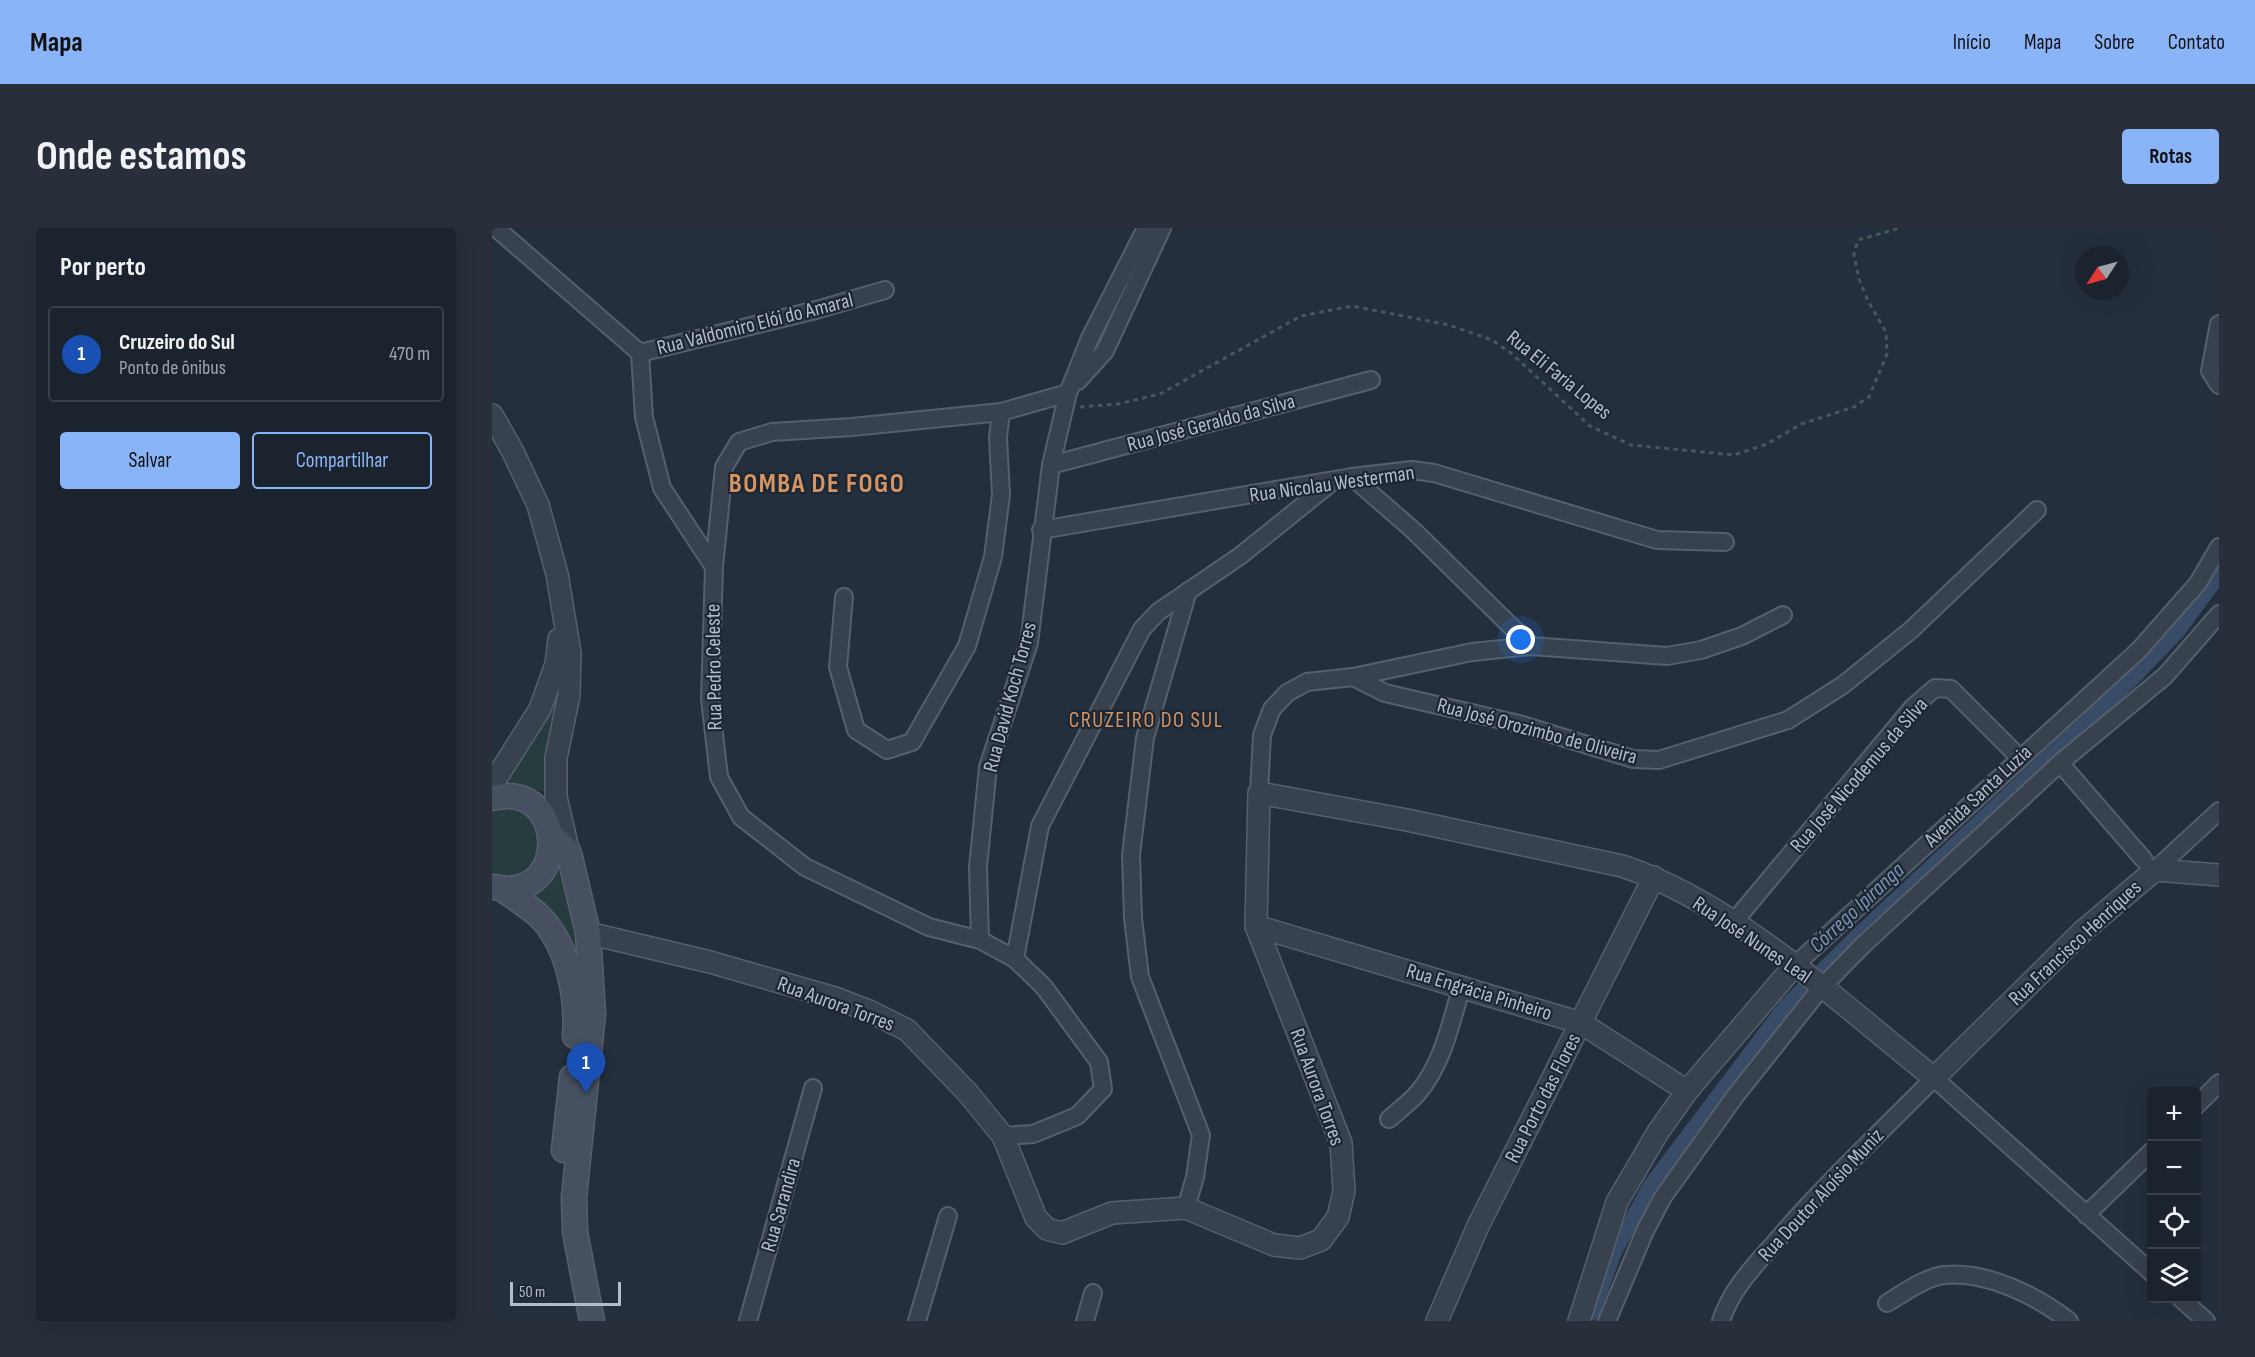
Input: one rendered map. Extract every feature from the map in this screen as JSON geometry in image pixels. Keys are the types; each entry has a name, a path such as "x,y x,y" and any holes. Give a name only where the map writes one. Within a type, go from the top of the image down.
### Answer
{"main road":[{"path":"492,798 509,796 534,805 551,832 569,853 588,933 593,1014 574,1197 575,1232 592,1321"},
{"path":"496,890 518,888 531,882 542,872 549,859 551,832"},
{"path":"496,890 538,915 552,934 564,956 577,1009 560,1200 564,1257 576,1321"}],"street":[{"path":"496,228 640,353"},
{"name":"Rua David Koch Torres","path":"980,940 978,867 988,767 1029,643 1039,567 1041,530 1051,465 1068,396 1090,338 1146,228"},
{"name":"Rua David Koch Torres","path":"1068,396 1105,351 1162,228"},
{"name":"Rua Valdomiro Elói do Amaral","path":"714,567 662,488 644,417 640,353 816,310 885,290"},
{"path":"2219,324 2210,371 2219,385"},
{"name":"Rua José Geraldo da Silva","path":"1051,465 1371,381"},
{"name":"Rua Pedro Celeste","path":"1003,1136 1033,1134 1077,1116 1103,1089 1099,1062 1044,987 1016,959 980,940 929,927 805,867 741,817 719,777 710,699 714,567 724,467 739,442 772,432 852,427 1001,412 1068,396"},
{"path":"844,597 838,667 856,730 887,750 912,742 967,646 993,557 1001,495 998,437 1001,412"},
{"path":"492,415 512,450 538,505 557,574 562,618 570,653 569,695 556,758 556,797 551,832"},
{"name":"Rua Nicolau Westerman","path":"1041,530 1352,477 1412,470 1434,473 1657,540 1725,542"},
{"path":"1352,477 1414,531 1531,646"},
{"path":"1016,959 1040,826 1142,629 1158,612 1240,556 1333,481"},
{"name":"Rua José Orozimbo de Oliveira","path":"1353,677 1385,693 1519,724 1633,759 1659,760 1788,720 1843,685 1911,630 2037,510"},
{"name":"Avenida Santa Luzia","path":"1579,1321 1617,1202 1658,1132 1687,1091 1807,976 2020,758 2139,650 2198,582 2219,547"},
{"path":"1186,1208 1195,1176 1201,1135 1140,977 1133,918 1131,855 1145,738 1188,591"},
{"name":"Avenida Santa Luzia","path":"1607,1321 1645,1231 1663,1197 1742,1086 1807,976 2165,676 2219,614"},
{"name":"Rua Aurora Torres","path":"588,933 710,962 869,1011 908,1030 967,1092 1003,1136 1036,1218 1047,1229 1062,1233 1112,1213 1186,1208 1274,1245 1300,1248 1321,1240 1338,1217 1344,1191 1341,1143 1256,926 1262,735 1272,709 1287,693 1306,682 1353,677 1472,652 1531,646 1667,656 1701,650 1742,636 1784,615"},
{"path":"492,785 499,770 528,730 543,700 556,664 562,618"},
{"name":"Rua José Nicodemus da Silva","path":"1733,922 1913,707 1935,688 1951,689 2020,758"},
{"path":"492,762 528,730"},
{"path":"2060,763 2149,865 2219,875"},
{"name":"Rua José Nunes Leal","path":"1259,793 1430,825 1622,866 1654,877 1733,922 1807,976 1934,1078 2147,1269"},
{"path":"556,797 569,853"},
{"name":"Rua Francisco Henriques","path":"1934,1078 2149,865 2219,811"},
{"name":"Rua Porto das Flores","path":"1437,1321 1478,1226 1654,877"},
{"name":"Rua Engrácia Pinheiro","path":"1256,926 1462,985 1581,1023 1687,1091"},
{"path":"1389,1119 1416,1094 1431,1073 1443,1047 1462,985"},
{"name":"Rua Doutor Aloísio Muniz","path":"1721,1321 1726,1305 1746,1276 1818,1193 1934,1078"},
{"path":"2201,1101 2219,1083"},
{"name":"Rua Sarandira","path":"748,1321 813,1088"},
{"path":"2086,1215 2147,1155"},
{"path":"917,1321 948,1216"},
{"path":"1887,1303 1920,1284 1945,1275 1994,1281 2015,1287 2069,1321"},
{"path":"1085,1321 1093,1293"},
{"path":"2185,1303 2206,1321"}],"path":[{"name":"Rua Eli Faria Lopes","path":"1068,396 1118,404 1160,394 1301,316 1352,306 1449,325 1492,340 1512,354 1590,426 1630,445 1734,455 1767,444 1801,424 1854,407 1869,397 1887,354 1886,332 1868,301 1854,254 1858,240 1900,228"}],"green space":[{"path":"560,687 546,758 545,792 507,781"},
{"path":"505,803 537,821 542,846 529,870 518,877 492,878 492,805"},
{"path":"559,858 579,940 581,1006 526,899 545,884"}],"waterway":[{"name":"Córrego Ipiranga","path":"1592,1313 1614,1253 1650,1186 1785,1007 1855,938 2133,678 2178,631 2219,575"}],"place":[{"name":"Cruzeiro do Sul","path":"586,1093"}],"district":[{"name":"BOMBA DE FOGO","path":"817,484"},
{"name":"CRUZEIRO DO SUL","path":"1146,720"}]}
